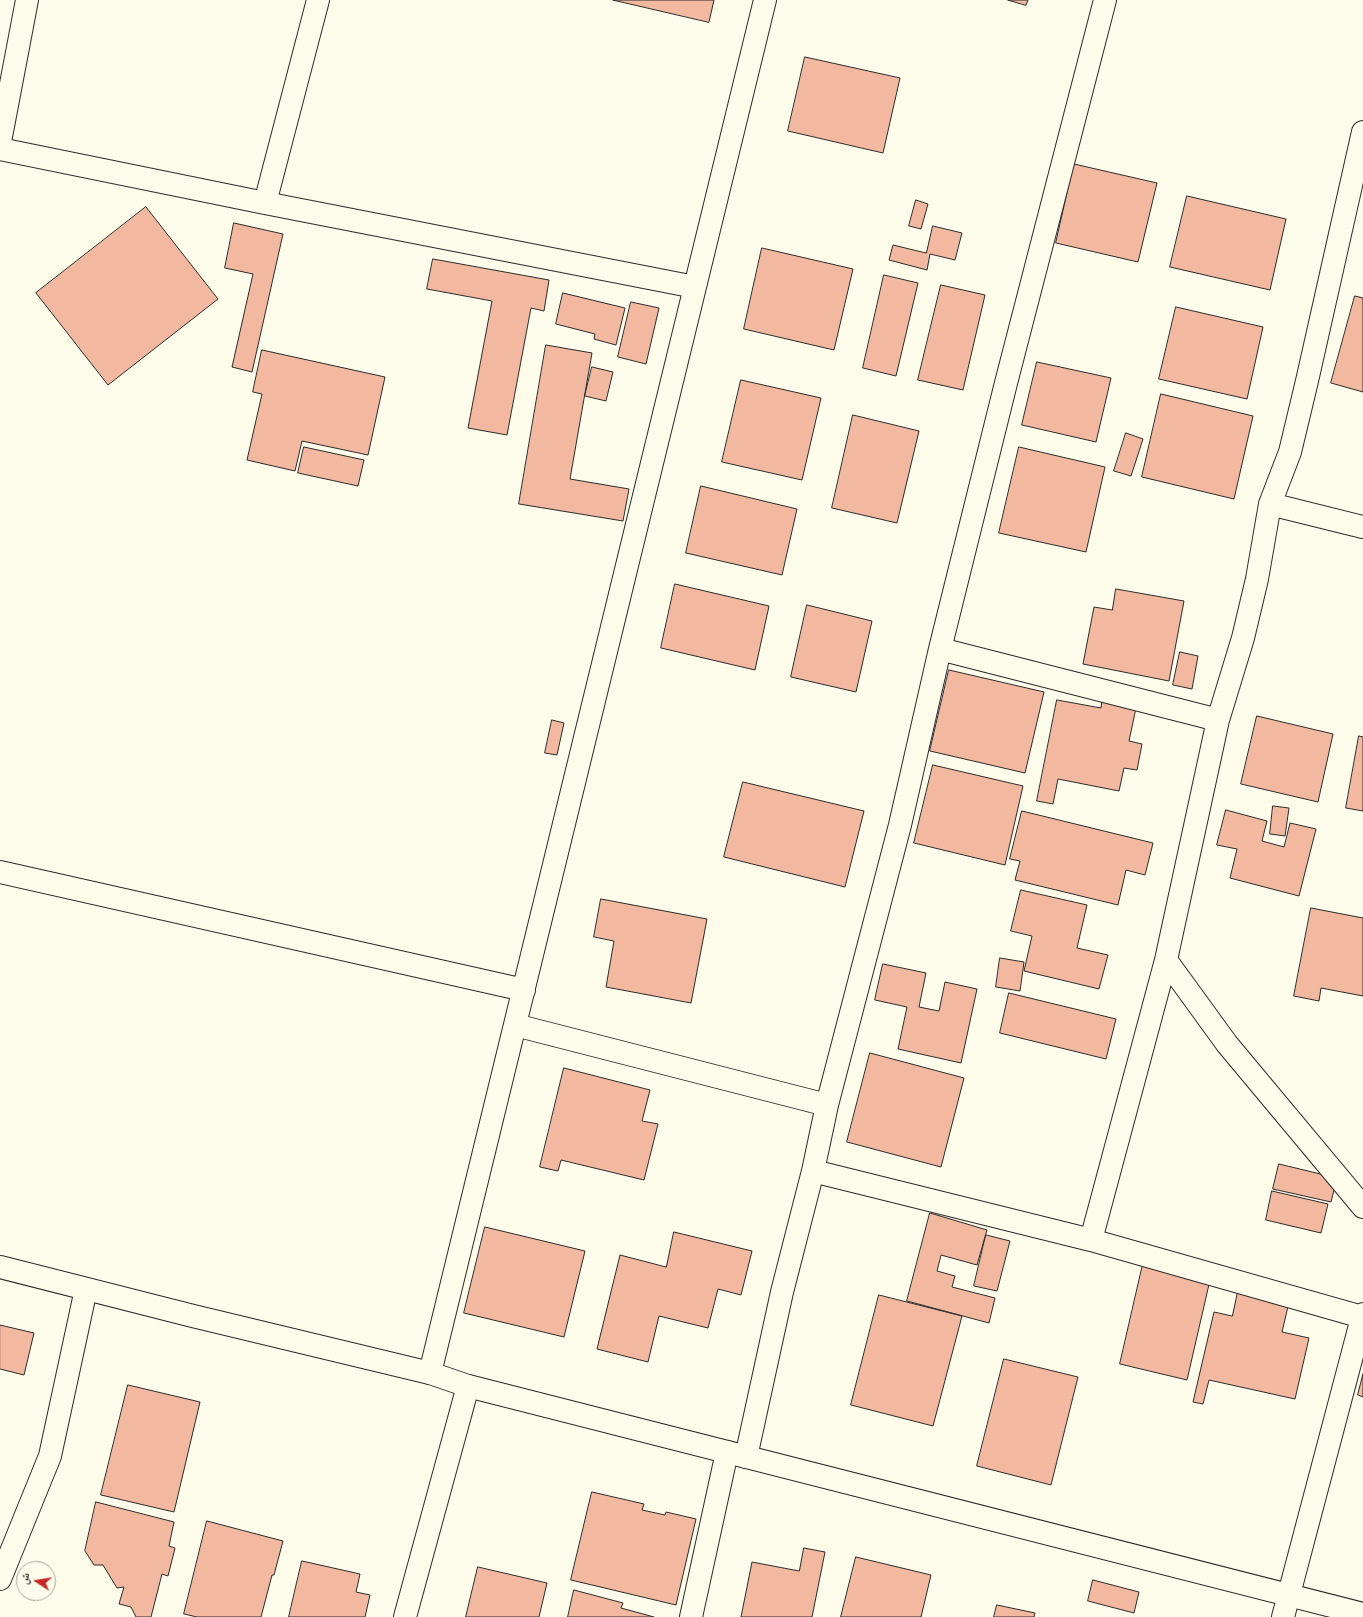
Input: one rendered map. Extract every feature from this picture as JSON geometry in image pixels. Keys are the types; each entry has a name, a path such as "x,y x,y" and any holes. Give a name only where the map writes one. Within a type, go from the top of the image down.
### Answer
{"street":[{"path":"0,142 27,0"},
{"path":"265,203 318,0"},
{"path":"430,1373 765,0"},
{"path":"690,1617 782,1292 813,1171 827,1105 900,825 940,649 1105,0"},
{"path":"1091,1240 1166,960 1218,720 1243,638 1270,504 1290,452 1363,132"},
{"path":"0,149 265,203 695,287"},
{"path":"1270,504 1363,527"},
{"path":"940,649 1218,720"},
{"path":"0,872 524,990"},
{"path":"1166,960 1227,1044 1363,1207"},
{"path":"515,1025 827,1105"},
{"path":"813,1171 1091,1240 1363,1316 1283,1617"},
{"path":"0,1267 430,1373 468,1386 1363,1614"},
{"path":"0,1579 50,1456 86,1289"},
{"path":"405,1617 468,1386"}],"building":[{"path":"613,0 714,0 709,22"},
{"path":"1008,0 1028,0 1026,5"},
{"path":"805,57 900,78 883,153 788,131"},
{"path":"1074,164 1157,183 1138,262 1056,243"},
{"path":"1187,196 1286,219 1270,290 1170,267"},
{"path":"916,200 928,204 921,229 909,226"},
{"path":"146,207 218,299 108,385 36,293"},
{"path":"234,223 283,234 252,372 232,367 253,274 225,268"},
{"path":"933,226 962,233 955,260 930,254 927,270 889,260 893,245 926,253"},
{"path":"762,248 853,269 834,350 744,329"},
{"path":"433,259 549,280 544,311 531,308 507,435 468,428 492,301 427,289"},
{"path":"884,275 918,283 896,376 863,368"},
{"path":"941,285 985,295 963,390 918,380"},
{"path":"563,293 625,308 616,345 594,339 595,334 556,324"},
{"path":"1355,296 1363,298 1363,392 1331,383"},
{"path":"631,302 659,308 646,364 618,357"},
{"path":"1176,307 1263,327 1247,399 1159,379"},
{"path":"546,345 592,353 570,479 629,489 623,521 519,504"},
{"path":"262,350 385,377 368,455 302,441 295,471 247,460 262,394 253,392"},
{"path":"1037,362 1111,378 1096,442 1022,425"},
{"path":"592,367 613,372 606,401 585,396"},
{"path":"741,380 821,398 802,480 722,462"},
{"path":"1161,394 1253,416 1234,499 1142,477"},
{"path":"853,415 919,431 897,523 832,508"},
{"path":"1126,433 1143,439 1131,476 1114,471"},
{"path":"304,447 364,460 358,486 298,473"},
{"path":"1019,447 1105,467 1086,552 999,533"},
{"path":"701,486 797,509 782,575 686,553"},
{"path":"675,584 769,606 755,670 661,648"},
{"path":"1116,589 1184,601 1169,681 1083,664 1094,607 1112,610"},
{"path":"807,605 872,621 856,692 791,677"},
{"path":"1180,652 1198,656 1192,689 1173,685"},
{"path":"949,670 1044,692 1025,773 930,751"},
{"path":"1057,700 1101,708 1102,701 1136,708 1129,741 1142,744 1137,770 1124,768 1119,791 1058,779 1053,804 1037,801"},
{"path":"1257,716 1333,734 1318,802 1241,784"},
{"path":"552,720 564,723 557,755 545,753"},
{"path":"1359,736 1363,737 1363,811 1346,808"},
{"path":"933,765 1023,786 1005,865 914,843"},
{"path":"743,782 864,811 845,887 724,857"},
{"path":"1273,806 1289,808 1285,836 1270,834"},
{"path":"1226,810 1267,821 1262,841 1284,847 1290,823 1316,829 1299,896 1230,878 1237,849 1217,845"},
{"path":"1022,811 1153,843 1145,875 1126,870 1118,905 1015,880 1020,861 1010,859"},
{"path":"1021,890 1087,905 1077,948 1108,955 1099,989 1024,971 1032,936 1011,931"},
{"path":"601,899 707,919 691,1003 606,987 614,941 594,937"},
{"path":"1311,908 1363,918 1363,996 1321,988 1319,1001 1294,996"},
{"path":"1000,958 1024,962 1020,991 996,987"},
{"path":"883,964 926,973 919,1007 939,1011 945,982 977,989 961,1063 898,1049 907,1007 875,1000"},
{"path":"1009,993 1116,1019 1106,1059 1000,1033"},
{"path":"870,1053 964,1078 941,1167 847,1142"},
{"path":"564,1068 650,1090 642,1121 658,1124 644,1180 561,1160 558,1171 540,1167"},
{"path":"1279,1164 1337,1178 1331,1202 1273,1189"},
{"path":"1272,1191 1328,1204 1321,1233 1266,1220"},
{"path":"930,1213 987,1230 977,1265 941,1255 937,1271 955,1276 952,1287 995,1298 989,1323 907,1301"},
{"path":"485,1227 585,1251 564,1337 464,1313"},
{"path":"674,1232 752,1251 741,1295 718,1289 708,1328 659,1316 648,1362 597,1349 620,1255 666,1267"},
{"path":"986,1235 1010,1241 997,1291 974,1286"},
{"path":"1143,1264 1210,1280 1187,1380 1120,1364"},
{"path":"1239,1287 1290,1298 1282,1332 1309,1338 1295,1399 1209,1380 1203,1404 1193,1402 1214,1312 1232,1316"},
{"path":"879,1295 962,1316 933,1426 851,1405"},
{"path":"0,1325 34,1333 24,1375 0,1369"},
{"path":"1004,1359 1078,1377 1051,1485 977,1466"},
{"path":"1363,1374 1363,1397 1358,1395"},
{"path":"128,1385 200,1402 174,1512 101,1495"},
{"path":"592,1492 644,1504 642,1510 665,1515 666,1512 696,1519 676,1605 571,1580"},
{"path":"96,1502 174,1522 169,1546 175,1548 168,1576 162,1574 151,1617 136,1617 131,1607 119,1604 124,1587 117,1588 103,1565 94,1565 85,1551"},
{"path":"207,1521 283,1541 261,1617 197,1617 184,1614"},
{"path":"804,1548 825,1552 812,1617 741,1617 752,1562 799,1571"},
{"path":"856,1557 931,1575 921,1617 841,1617"},
{"path":"302,1561 360,1574 356,1592 370,1595 365,1617 289,1617"},
{"path":"478,1567 547,1583 539,1617 466,1617"},
{"path":"1093,1580 1139,1592 1134,1613 1088,1601"},
{"path":"574,1590 623,1603 621,1608 654,1617 568,1617"},
{"path":"997,1605 1035,1613 1034,1617 994,1617"}]}
